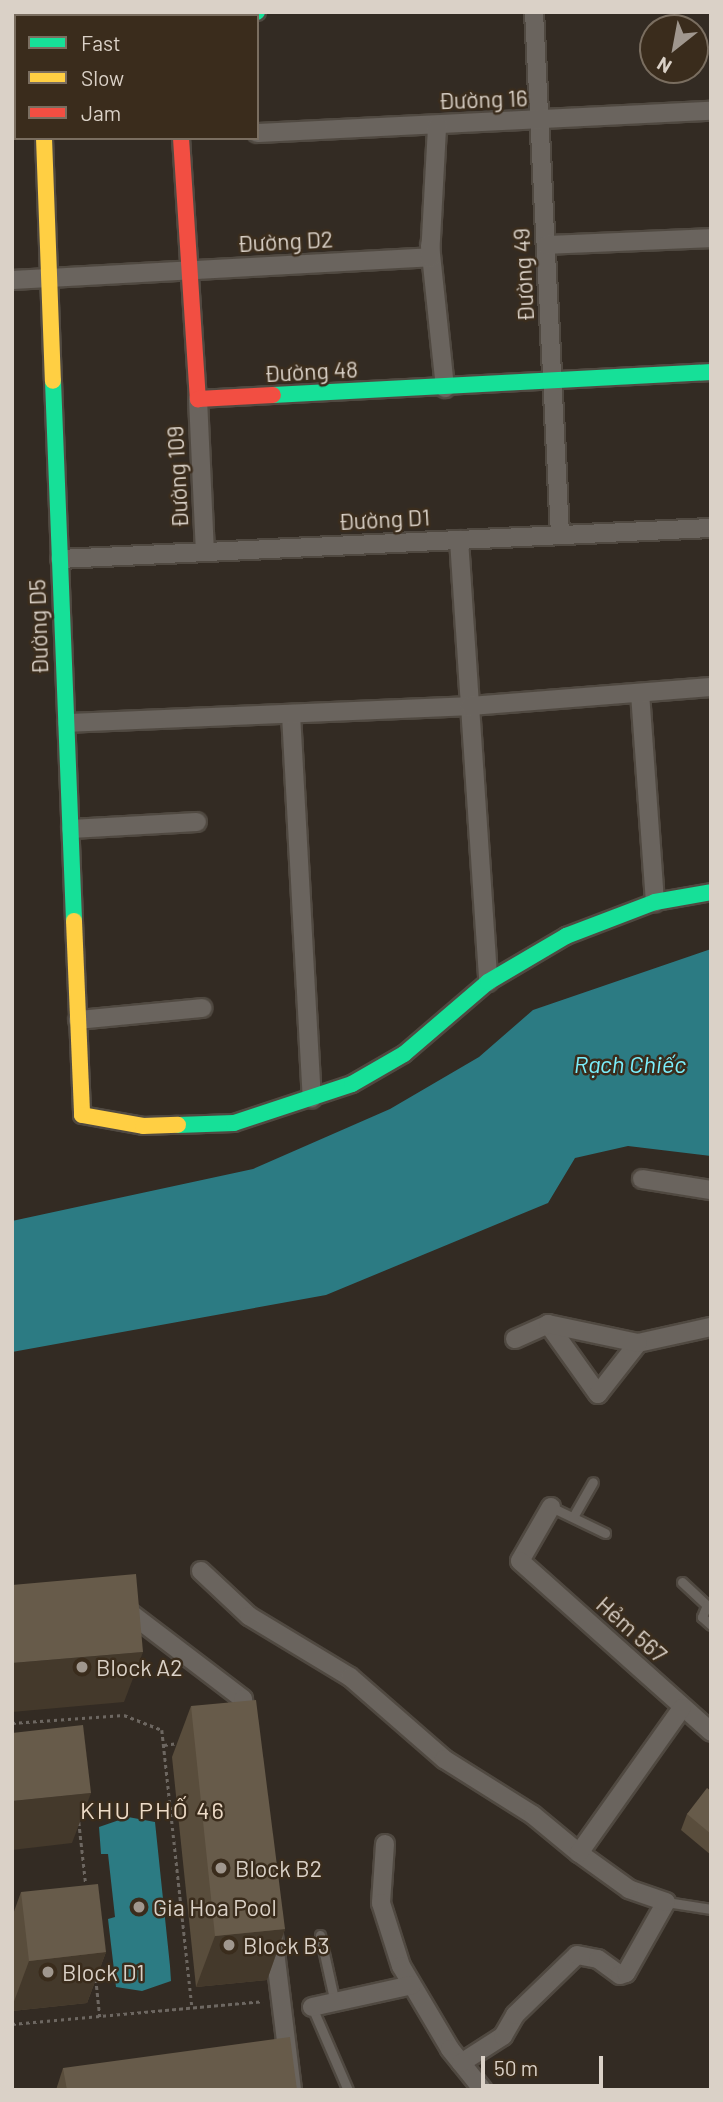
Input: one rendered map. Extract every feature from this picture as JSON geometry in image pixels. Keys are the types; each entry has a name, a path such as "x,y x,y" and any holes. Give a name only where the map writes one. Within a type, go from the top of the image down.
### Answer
{"street":[{"path":"224,14 257,12"},
{"name":"Đường 49","path":"534,12 560,535"},
{"name":"Đường 16","path":"259,134 711,111"},
{"path":"437,126 430,257 445,388"},
{"name":"Đường D5","path":"44,140 82,1115 143,1126 234,1122 312,1098"},
{"path":"181,140 198,399"},
{"path":"546,246 711,238"},
{"name":"Đường D2","path":"12,280 430,257"},
{"name":"Đường 48","path":"198,399 553,383 711,372"},
{"name":"Đường 109","path":"198,399 205,552"},
{"name":"Đường D1","path":"60,559 711,528"},
{"path":"459,540 488,982"},
{"path":"67,723 470,706 711,687"},
{"path":"640,693 655,902"},
{"path":"290,714 312,1098 352,1084 404,1054 488,982 566,936 655,902 711,892"},
{"path":"71,829 197,822"},
{"path":"78,1020 202,1007"},
{"path":"642,1179 711,1190"},
{"path":"548,1324 598,1395 638,1343"},
{"path":"514,1339 548,1324 638,1343 711,1327"},
{"name":"Hẻm 567","path":"551,1507 520,1561 711,1732"},
{"path":"201,1571 249,1616 350,1676 444,1759 533,1815 629,1889 666,1902 626,1973 620,1975 598,1959 577,1955 515,2015 503,2036 461,2063"},
{"path":"106,1595 243,1699 248,1736"},
{"path":"579,1853 682,1708"},
{"path":"385,1844 381,1903 401,1966 461,2063 483,2090"},
{"path":"270,1916 292,2090"},
{"path":"313,2007 412,1985"}],"lane":[{"path":"573,1517 593,1482"},
{"path":"551,1507 605,1533"},
{"path":"682,1582 707,1605 702,1617 711,1625"},
{"path":"666,1902 711,1909"},
{"path":"320,1934 335,2003"},
{"path":"313,2007 348,2090"}],"path":[{"path":"12,1723 124,1715 162,1730 192,2008"},
{"path":"164,1745 188,1742"},
{"path":"79,1817 87,1897"},
{"path":"96,1977 100,2017"},
{"path":"12,2024 281,1999"}],"water":[{"name":"Rạch Chiếc","path":"711,949 711,1156 628,1146 575,1158 548,1203 326,1295 12,1352 12,1221 253,1169 390,1109 479,1057 533,1010"},
{"name":"Gia Hoa Pool","path":"128,1817 155,1822 170,1966 171,1981 142,1991 116,1987 108,1919 115,1917 108,1854 101,1854 99,1827"}],"building":[{"path":"136,1574 143,1652 12,1663 12,1585"},
{"path":"256,1700 285,1929 215,1936 191,1706"},
{"path":"83,1725 91,1793 12,1801 12,1733"},
{"path":"707,1788 711,1791 711,1834 687,1814"},
{"path":"98,1884 106,1952 29,1961 21,1892"},
{"path":"290,2037 297,2090 67,2090 63,2068"}],"traffic: fast":[{"path":"224,14 257,12"},
{"path":"273,395 711,372"},
{"path":"53,381 74,921"},
{"path":"178,1125 234,1123 352,1084 404,1054 488,982 566,936 655,902 711,892"}],"traffic: slow":[{"path":"44,140 53,381"},
{"path":"74,921 82,1115 143,1126 178,1125"}],"traffic: jam":[{"path":"181,140 198,399 273,395"}],"place":[{"name":"Block A2","path":"82,1667"},
{"name":"Block B2","path":"221,1868"},
{"name":"Gia Hoa Pool","path":"139,1907"},
{"name":"Block B3","path":"229,1945"},
{"name":"Block D1","path":"48,1972"}],"district":[{"name":"KHU PHỐ 46","path":"153,1810"}]}
